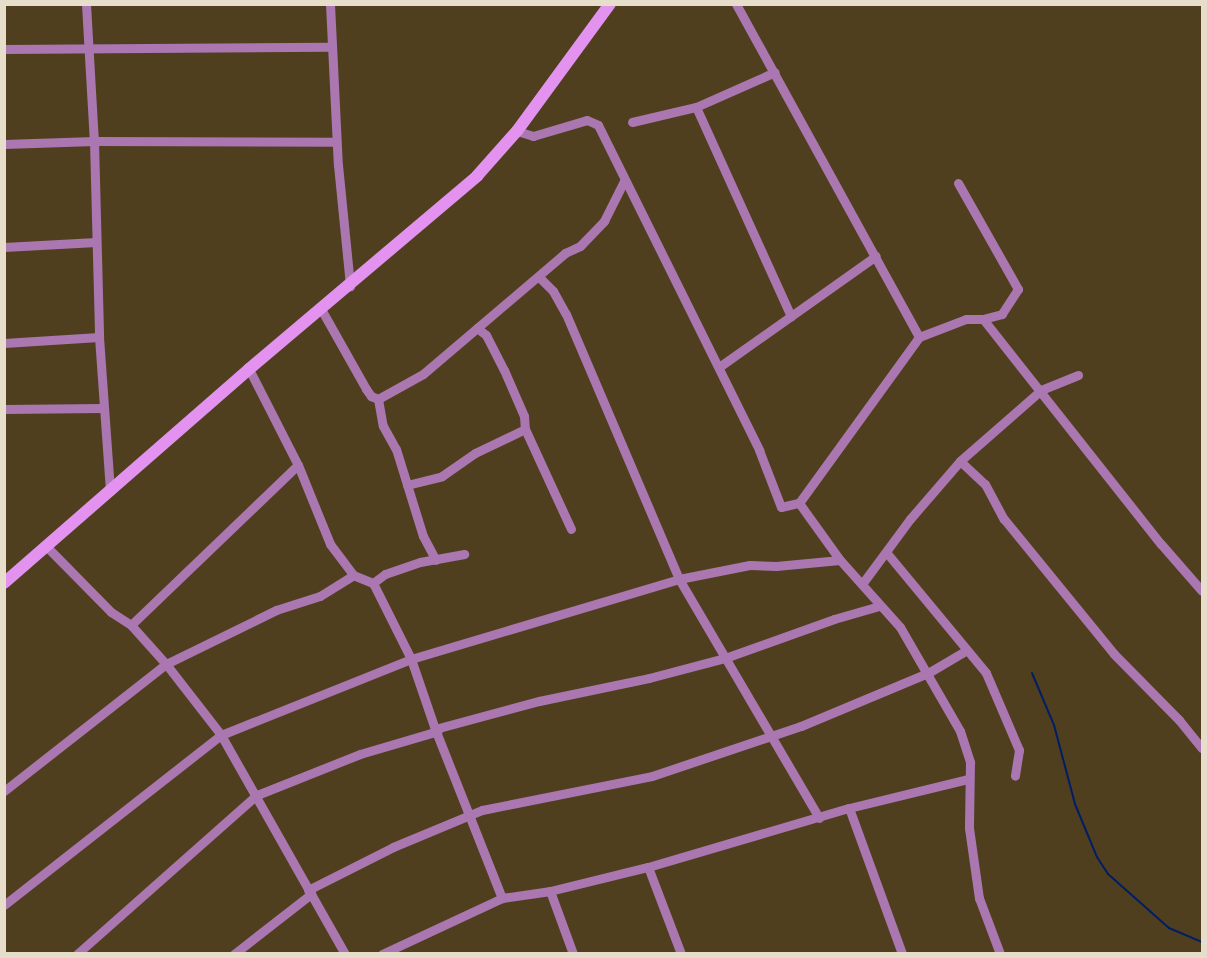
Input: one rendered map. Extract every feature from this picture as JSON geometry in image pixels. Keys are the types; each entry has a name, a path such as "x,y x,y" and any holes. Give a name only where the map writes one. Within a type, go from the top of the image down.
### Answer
{"street":[{"path":"86,4 94,141 102,408 110,492"},
{"path":"330,4 330,47 336,142 350,286"},
{"path":"4,583 249,369 477,177 517,131 610,4"},
{"path":"736,4 919,338"},
{"path":"4,49 330,47"},
{"path":"632,122 696,107 775,72"},
{"path":"696,107 791,316"},
{"path":"517,131 533,135 587,120 598,125 768,469 781,507 799,504 919,338 966,319 983,319 1002,314 1018,289 958,183"},
{"path":"4,144 94,141 336,142"},
{"path":"378,399 423,374 565,253 580,246 604,221 624,181"},
{"path":"4,247 96,242"},
{"path":"719,368 876,256"},
{"path":"539,277 553,291 566,314 679,579 819,818"},
{"path":"321,309 366,389 371,396 378,399"},
{"path":"983,319 1161,544 1203,591"},
{"path":"477,328 486,335 504,370 524,416 525,429 571,529"},
{"path":"4,343 99,337"},
{"path":"249,369 298,465 330,543 353,575 373,582 411,659 436,730 502,898"},
{"path":"862,584 910,519 960,461 1041,390 1078,375"},
{"path":"378,399 383,426 396,450 423,536 436,560"},
{"path":"4,409 102,408"},
{"path":"407,485 442,476 475,453 525,429"},
{"path":"960,461 985,484 1004,519 1113,654 1179,720 1203,748"},
{"path":"130,625 298,465"},
{"path":"799,504 840,560 900,627 960,731 970,762 969,828 979,898 1000,954"},
{"path":"47,547 111,612 130,625 166,664 221,735 345,954"},
{"path":"886,552 986,673 1007,717 1019,750 1015,776"},
{"path":"373,582 386,574 464,554"},
{"path":"4,905 221,735 411,659 679,579 750,565 776,566 840,560"},
{"path":"4,791 166,664 276,610 321,596 353,575"},
{"path":"76,954 257,795 360,754 436,730 539,701 649,678 725,658 834,619 879,606"},
{"path":"234,954 310,892 393,847 482,810 652,776 801,726 928,672 967,650"},
{"path":"382,954 502,898 550,891 648,867 849,808 968,780"},
{"path":"849,808 902,954"},
{"path":"648,867 681,954"},
{"path":"550,891 573,954"}],"waterway":[{"path":"1032,673 1054,725 1075,804 1097,857 1108,874 1169,928 1202,942"}]}
